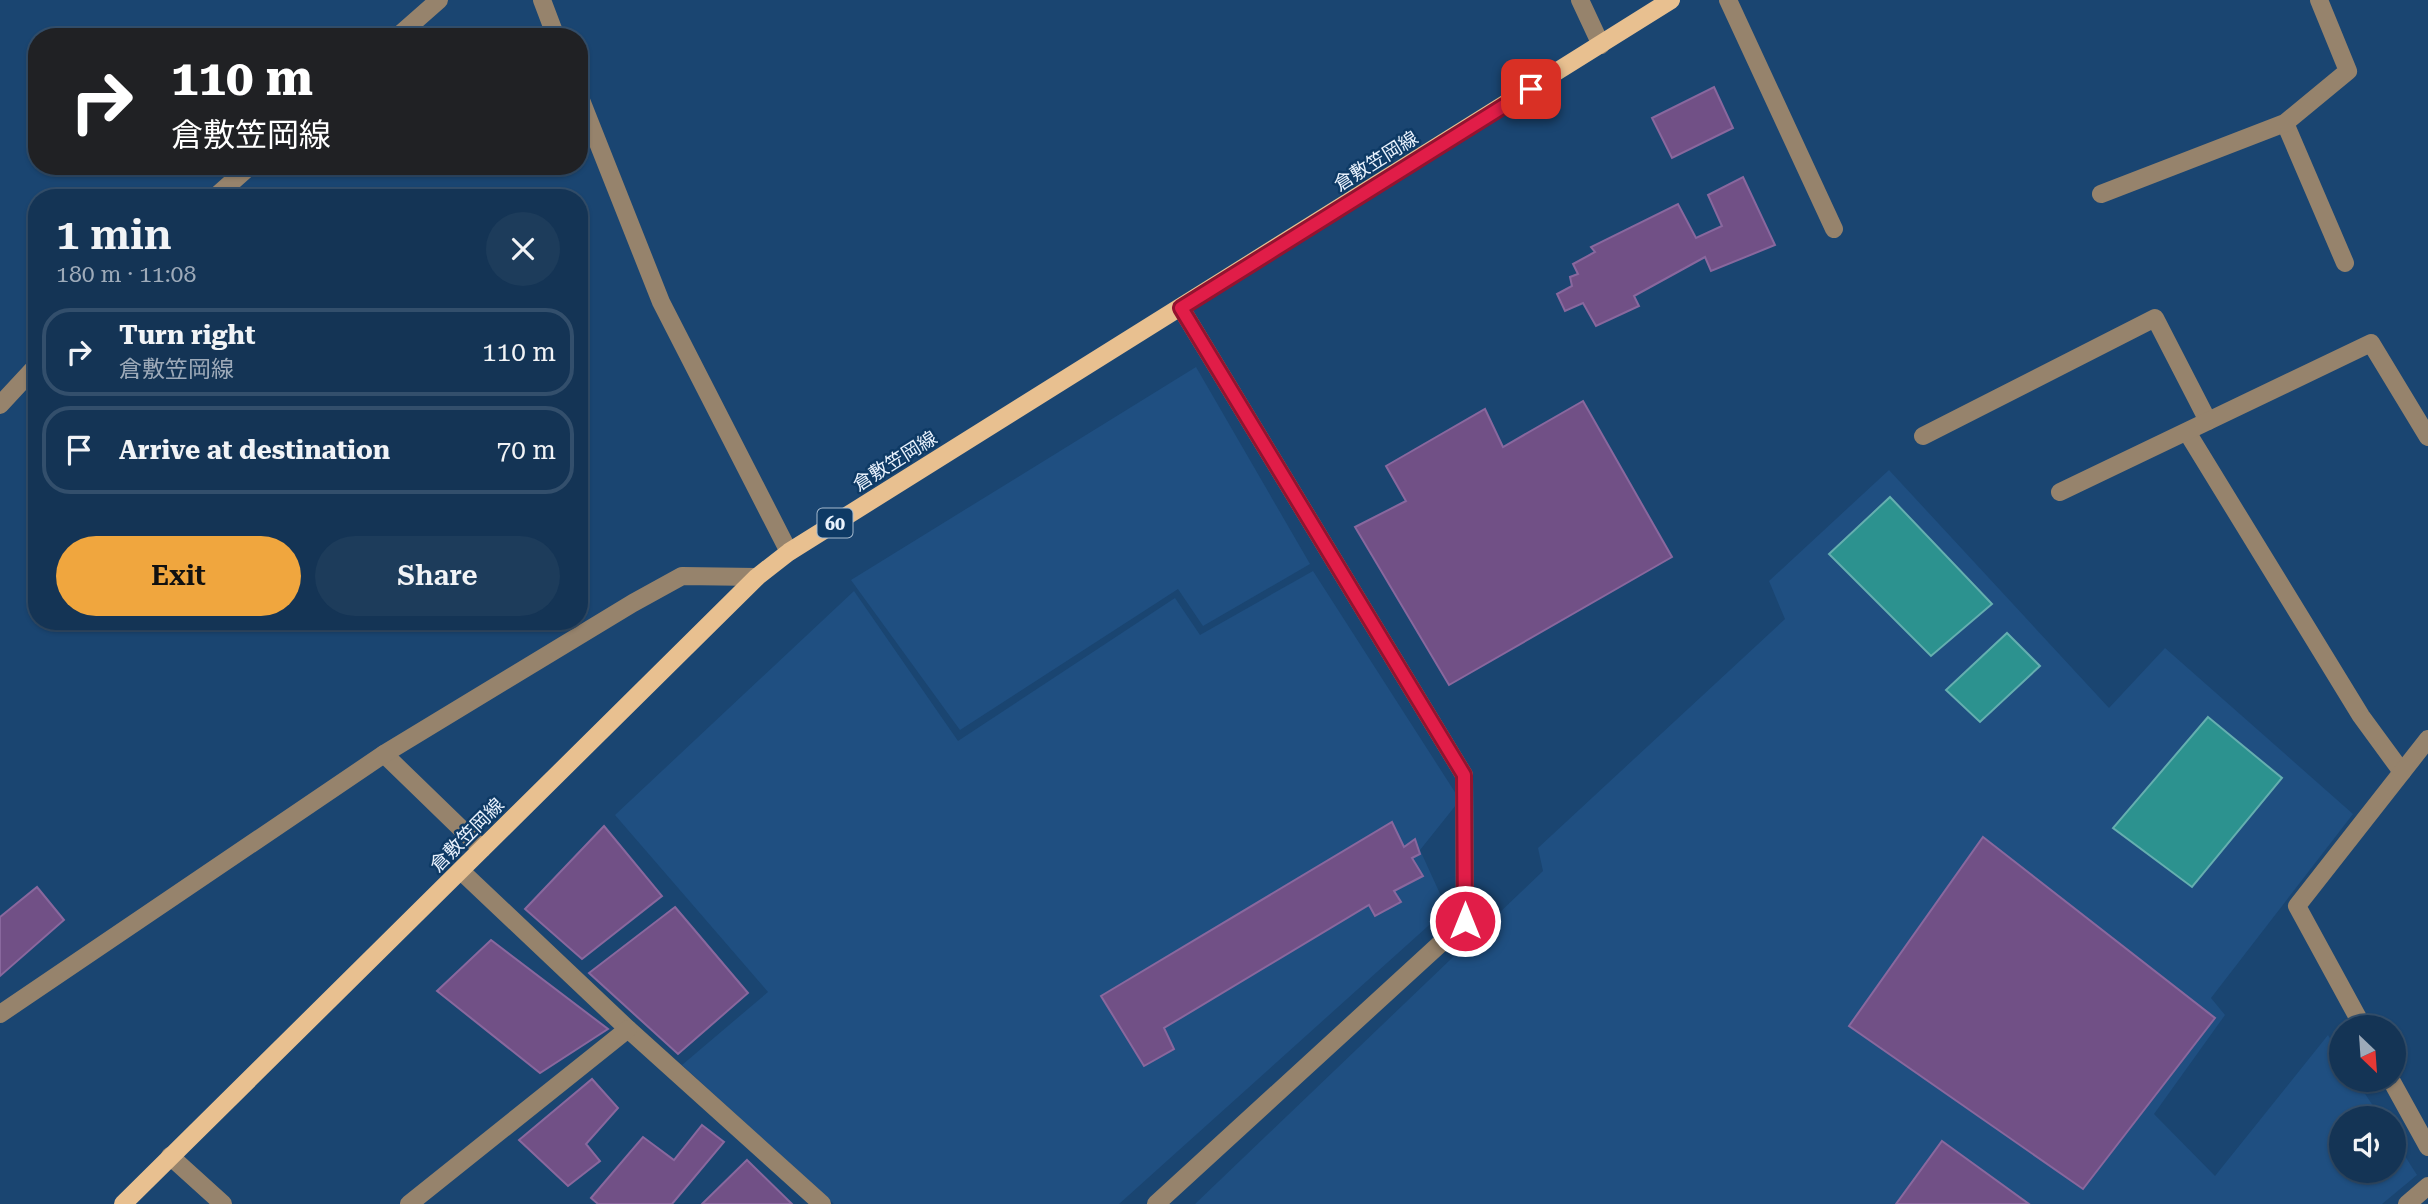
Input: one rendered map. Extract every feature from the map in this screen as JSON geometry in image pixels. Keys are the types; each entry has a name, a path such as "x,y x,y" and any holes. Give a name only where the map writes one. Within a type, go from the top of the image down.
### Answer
{"main road":[{"name":"倉敷笠岡線","path":"123,1204 757,578 789,552 1671,0"}],"street":[{"path":"407,28 439,0"},
{"path":"541,0 552,28"},
{"path":"1580,0 1601,45"},
{"path":"1728,0 1834,229"},
{"path":"2101,194 2285,123 2348,71 2319,0"},
{"path":"588,118 661,302 789,552"},
{"path":"2285,123 2345,263"},
{"path":"224,189 240,175"},
{"path":"1156,1204 1465,921 1464,775 1181,308"},
{"path":"1923,436 2155,317 2208,421"},
{"path":"2060,492 2371,343 2428,437"},
{"path":"0,405 28,375"},
{"path":"2187,432 2361,716 2402,772"},
{"path":"0,1014 384,754 682,576 757,578"},
{"path":"2356,1015 2297,906 2428,739"},
{"path":"384,754 482,849"},
{"path":"461,871 628,1029 822,1204"},
{"path":"410,1204 628,1029"},
{"path":"2398,1092 2428,1147"},
{"path":"170,1156 223,1204"},
{"path":"2407,1204 2428,1186"}],"shaded area":[{"path":"1196,367 1310,564 1203,626 1178,589 960,730 851,580"},
{"path":"1889,470 2109,708 2165,648 2353,814 2211,998 2225,1015 2154,1114 2215,1176 2328,1035 2329,1092 2364,1092 2373,1106 2329,1106 2329,1183 2406,1183 2406,1158 2417,1175 2382,1204 1195,1204 1543,871 1538,848 1785,619 1769,581"},
{"path":"1890,497 1992,604 1931,656 1829,554"},
{"path":"1313,571 1460,800 1420,850 1447,909 1119,1204 834,1204 682,1065 768,992 615,815 854,591 958,741 1175,598 1200,635"},
{"path":"2007,633 2040,666 1980,722 1946,690"},
{"path":"2208,717 2282,778 2192,887 2113,828"}],"building":[{"path":"1714,87 1733,128 1672,158 1652,118"},
{"path":"1743,177 1775,245 1711,271 1705,257 1634,296 1639,306 1596,326 1583,303 1565,311 1557,294 1572,286 1570,277 1578,274 1573,264 1595,252 1591,247 1678,204 1696,238 1722,226 1708,195"},
{"path":"1583,401 1672,557 1449,685 1355,527 1406,501 1386,466 1485,409 1503,447"},
{"path":"1392,822 1404,847 1415,839 1420,854 1412,858 1423,876 1394,891 1401,902 1375,916 1369,905 1164,1028 1174,1049 1144,1066 1101,996"},
{"path":"604,826 662,896 582,959 525,909"},
{"path":"1983,837 2215,1018 2083,1189 1849,1026"},
{"path":"37,887 64,920 0,976 0,917"},
{"path":"675,907 748,993 678,1054 589,973"},
{"path":"491,940 608,1029 540,1073 437,991"},
{"path":"592,1079 618,1108 586,1144 600,1161 568,1186 519,1140"},
{"path":"702,1125 724,1142 672,1204 598,1204 591,1198 643,1137 674,1160"},
{"path":"1942,1141 2029,1204 1896,1204"},
{"path":"747,1160 792,1204 702,1204"}],"route":[{"path":"1465,921 1464,775 1181,308 1531,89"}]}
